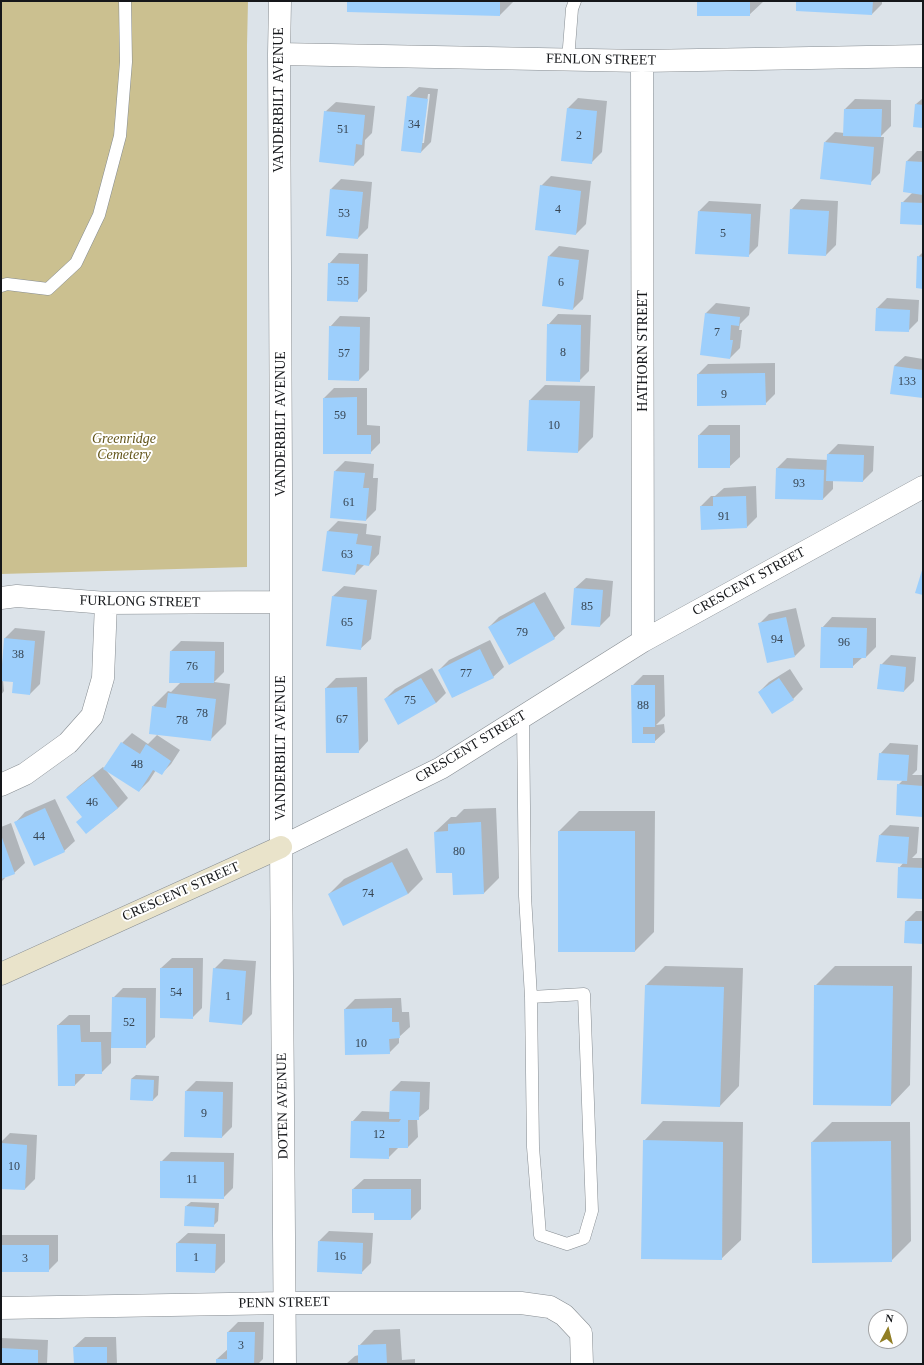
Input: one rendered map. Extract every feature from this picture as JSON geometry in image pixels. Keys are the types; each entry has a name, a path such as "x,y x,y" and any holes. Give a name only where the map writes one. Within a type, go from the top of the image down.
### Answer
{"street":[{"name":"VANDERBILT AVENUE","path":"280,1 278,54 281,475 281,847"},
{"name":"FENLON STREET","path":"278,54 642,61 923,56"},
{"name":"HATHORN STREET","path":"642,61 643,641"},
{"name":"CRESCENT STREET","path":"1,974 281,847 441,768 643,641 923,487"},
{"name":"FURLONG STREET","path":"1,598 17,596 106,604 280,602"},
{"path":"1,785 25,774 68,743 92,716 103,678 106,604"},
{"name":"DOTEN AVENUE","path":"281,847 285,1364"},
{"name":"PENN STREET","path":"1,1308 285,1303 521,1303 550,1307 564,1316 581,1333 582,1364"}],"lane":[{"path":"1,286 8,284 48,289 76,263 99,215 120,136 126,62 125,1"},
{"path":"568,60 572,9 575,1"},
{"path":"522,717 525,896 531,997 533,1147 540,1235 567,1244 584,1238 592,1211 584,994 531,997"}],"green space":[{"name":"Greenridge Cemetery","path":"1,1 248,1 247,567 1,574"}],"building":[{"path":"347,1 500,1 500,16 347,12"},
{"path":"697,1 750,1 750,16 697,16"},
{"path":"796,1 873,1 872,15 796,11"},
{"path":"407,96 428,99 421,153 401,151"},
{"path":"915,104 923,105 923,128 913,127"},
{"path":"567,108 597,111 592,164 561,161"},
{"path":"844,109 882,109 881,137 843,136"},
{"path":"324,111 365,115 362,145 356,144 354,166 319,162"},
{"path":"824,142 874,147 871,185 820,179"},
{"path":"906,161 923,162 923,195 903,192"},
{"path":"540,185 581,191 576,235 535,230"},
{"path":"330,189 363,192 358,239 326,236"},
{"path":"901,202 923,203 923,225 900,224"},
{"path":"790,209 829,211 826,256 788,254"},
{"path":"698,211 751,214 749,257 695,254"},
{"path":"548,256 579,260 573,310 542,306"},
{"path":"917,256 923,257 923,289 916,288"},
{"path":"328,263 359,264 358,302 327,301"},
{"path":"876,308 910,310 909,332 875,331"},
{"path":"705,313 740,317 739,326 731,325 730,340 733,340 730,359 700,355"},
{"path":"547,324 581,325 580,382 546,381"},
{"path":"329,326 360,327 359,381 328,380"},
{"path":"894,366 923,370 923,398 890,394"},
{"path":"765,373 766,405 697,406 697,374"},
{"path":"357,397 357,435 371,435 371,454 323,454 323,398"},
{"path":"529,400 580,401 578,453 527,451"},
{"path":"698,435 730,435 730,468 698,468"},
{"path":"827,454 864,455 863,482 826,481"},
{"path":"776,468 824,470 823,500 775,499"},
{"path":"334,471 365,473 363,488 369,488 366,521 330,518"},
{"path":"746,496 747,528 701,530 700,506 713,506 713,497"},
{"path":"327,531 358,534 356,544 372,546 369,566 357,564 355,575 322,571"},
{"path":"923,567 923,595 915,593"},
{"path":"574,588 603,590 600,627 571,625"},
{"path":"332,596 367,600 361,650 326,646"},
{"path":"534,602 555,639 509,665 488,627"},
{"path":"786,617 795,657 767,663 758,623"},
{"path":"821,627 867,628 866,658 853,658 853,668 820,668"},
{"path":"4,638 35,641 30,695 12,693 13,682 1,681"},
{"path":"480,649 494,678 452,698 438,670"},
{"path":"170,651 215,651 214,683 169,683"},
{"path":"880,664 906,667 904,692 877,689"},
{"path":"421,678 436,703 398,725 384,699"},
{"path":"779,678 794,700 772,714 758,692"},
{"path":"631,685 655,685 655,727 643,727 643,734 655,734 655,743 632,743"},
{"path":"357,687 359,753 326,753 325,688"},
{"path":"168,693 216,699 211,741 149,734 152,706 166,708"},
{"path":"121,742 140,754 146,744 171,761 162,775 153,770 139,792 103,769"},
{"path":"879,753 909,755 907,781 877,780"},
{"path":"93,776 118,808 86,834 76,822 82,817 66,797"},
{"path":"897,784 923,786 923,817 896,815"},
{"path":"45,808 65,852 34,866 14,822"},
{"path":"481,822 484,894 453,895 452,873 436,873 434,832 448,831 448,824"},
{"path":"558,831 635,831 635,952 558,952"},
{"path":"1,835 15,874 1,879"},
{"path":"879,835 909,837 907,864 876,862"},
{"path":"392,862 408,894 343,926 328,894"},
{"path":"898,867 923,868 923,899 897,898"},
{"path":"905,921 923,921 923,944 904,943"},
{"path":"160,968 193,968 193,1019 160,1018"},
{"path":"213,968 246,971 242,1025 209,1022"},
{"path":"645,985 724,987 720,1107 641,1104"},
{"path":"814,985 893,986 891,1106 813,1105"},
{"path":"112,997 146,998 146,1048 111,1048"},
{"path":"392,1008 392,1022 399,1022 400,1038 389,1039 390,1054 345,1055 344,1009"},
{"path":"57,1025 80,1025 81,1042 101,1042 102,1074 75,1074 75,1086 58,1086"},
{"path":"131,1079 154,1080 153,1101 130,1100"},
{"path":"185,1091 223,1092 222,1138 184,1137"},
{"path":"390,1091 420,1092 419,1120 408,1120 408,1148 389,1148 389,1159 350,1158 351,1121 399,1122 401,1119 389,1119"},
{"path":"643,1140 723,1142 722,1260 641,1259"},
{"path":"891,1141 892,1262 812,1263 811,1142"},
{"path":"1,1143 27,1145 25,1190 1,1189"},
{"path":"160,1161 224,1162 224,1199 160,1198"},
{"path":"352,1189 411,1189 411,1220 374,1220 374,1213 352,1213"},
{"path":"185,1206 215,1208 214,1227 184,1226"},
{"path":"318,1241 363,1243 362,1274 317,1272"},
{"path":"176,1243 216,1244 215,1273 176,1272"},
{"path":"1,1245 49,1245 49,1272 1,1272"},
{"path":"227,1332 255,1332 254,1364 216,1364 216,1359 227,1359"},
{"path":"386,1344 387,1364 358,1364 358,1345"},
{"path":"73,1347 107,1347 107,1364 74,1364"},
{"path":"1,1348 38,1350 38,1364 1,1364"}]}
